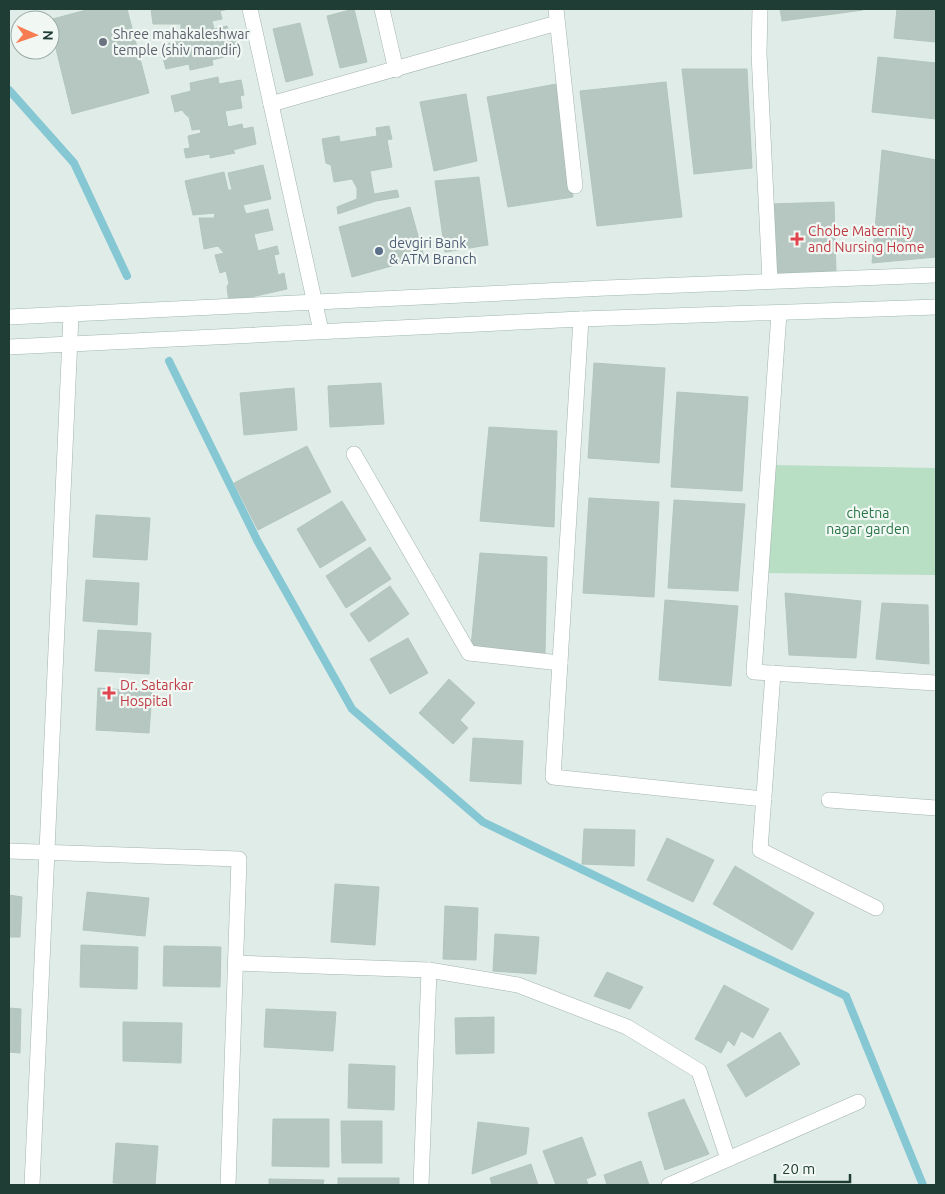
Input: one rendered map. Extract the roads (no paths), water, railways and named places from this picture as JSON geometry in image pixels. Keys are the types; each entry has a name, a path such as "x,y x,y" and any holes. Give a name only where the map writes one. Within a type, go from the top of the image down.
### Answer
{"street":[{"path":"250,9 321,332"},
{"path":"382,9 396,70"},
{"path":"760,9 759,53 770,281"},
{"path":"271,104 396,70 557,16 575,186"},
{"path":"9,317 770,281 936,275"},
{"path":"9,347 581,319 936,307"},
{"path":"779,312 754,672 936,683"},
{"path":"32,1185 71,315"},
{"path":"581,319 553,777 764,799"},
{"path":"354,454 469,653 560,663"},
{"path":"772,673 760,850 876,908"},
{"path":"829,800 936,808"},
{"path":"9,851 239,859 228,1185"},
{"path":"236,963 429,970 518,985 627,1027 699,1071 728,1159"},
{"path":"421,1185 429,970"},
{"path":"669,1185 858,1102"}],"waterway":[{"path":"9,90 74,163 127,276"},
{"path":"169,361 258,542 352,709 483,822 846,996 923,1185"}],"place":[{"name":"Shree mahakaleshwar temple (shiv mandir)","path":"103,42"},
{"name":"Chobe Maternity and Nursing Home","path":"797,239"},
{"name":"devgiri Bank & ATM Branch","path":"379,251"},
{"name":"Dr. Satarkar Hospital","path":"109,693"}],"park label":[{"name":"chetna nagar garden","path":"868,522"}]}
